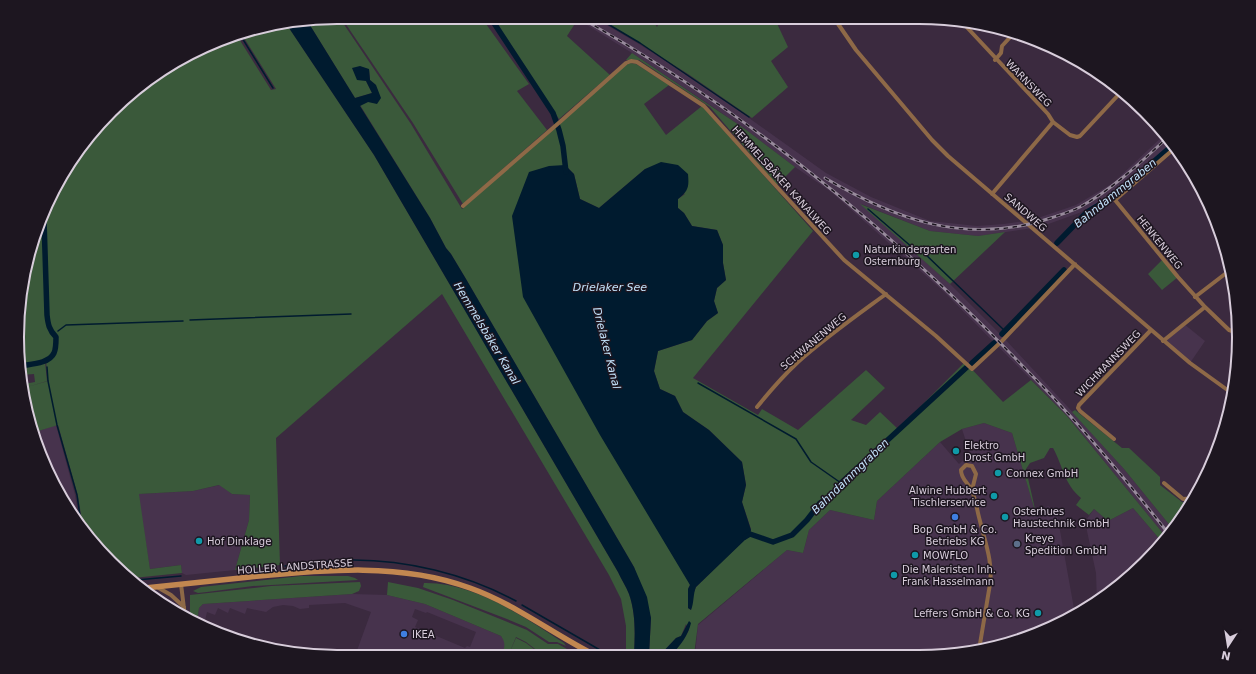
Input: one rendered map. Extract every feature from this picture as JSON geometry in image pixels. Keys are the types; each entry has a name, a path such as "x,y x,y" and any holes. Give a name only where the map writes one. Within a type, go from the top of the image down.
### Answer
{"main road":[{"name":"HOLLER LANDSTRASSE","path":"149,587 306,572 350,570 388,571 424,576 457,583 498,600 526,614 587,650"}],"street":[{"name":"SANDWEG","path":"838,24 856,50 932,140 952,160 1163,341 1208,378 1227,390"},
{"name":"WARNSWEG","path":"967,28 1053,122 992,194"},
{"path":"995,60 1001,53 1002,46 1010,38"},
{"name":"HEMMELSBÄKER KANALWEG","path":"463,206 562,121 626,63 631,61 641,64 704,106 844,260 939,339 972,369 1002,341 1075,264"},
{"path":"1053,122 1070,135 1077,137 1080,136 1118,96"},
{"name":"HENKENWEG","path":"1171,152 1115,200 1205,308 1232,331"},
{"path":"1195,296 1225,274"},
{"name":"SCHWANENWEG","path":"757,407 779,381 799,362 834,332 886,294"},
{"path":"1163,341 1205,308"},
{"name":"WICHMANNSWEG","path":"1114,439 1080,411 1078,405 1151,330"},
{"path":"972,490 976,474 972,466 966,465 961,470 962,478 972,490 991,561 991,574 980,644"},
{"path":"1164,483 1183,499 1187,499"},
{"path":"181,584 184,610"},
{"path":"156,586 171,595 184,607"}],"shaded area":[{"path":"585,24 605,24 639,44 700,83 826,173 871,197 930,221 977,226 1004,224 1032,220 1076,205 1113,183 1160,138 1168,148 1127,186 1079,213 1040,227 978,236 930,231 861,204 950,284 1003,337 1079,419 1124,469 1169,525 1163,533 1067,416 943,291 830,191 795,167 745,129 632,53"},
{"path":"1184,324 1205,341 1190,363 1163,341"},
{"path":"984,423 1012,433 1037,517 1048,506 1057,514 1074,609 1039,626 1020,633 980,644 960,647 919,650 696,650 698,625 787,550 803,553 809,530 830,510 874,520 877,501 940,442 959,464 970,454 962,429"},
{"path":"56,425 75,495 78,512 56,475 39,431"},
{"path":"220,485 232,494 250,495 249,520 235,570 186,575 182,573 181,565 150,569 138,494 193,491"},
{"path":"1133,508 1158,538 1125,572 1097,594 1096,573 1087,531 1087,519 1094,509 1108,521"},
{"path":"352,594 387,595 425,604 501,636 505,641 505,648 504,650 357,650 371,612 345,603 309,605 309,608 300,609 293,606 283,605 273,607 266,612 247,608 245,614 230,608 228,613 218,608 215,615 207,612 205,621 198,617 199,608 203,604","holes":["415,609 426,613 427,612 476,632 470,647 467,646 465,648 415,627 418,620 412,617"]}],"green space":[{"path":"344,24 411,124 462,209 624,66 630,63 636,64 669,85 644,104 666,135 702,106 813,231 693,378 758,415 762,409 798,430 866,370 885,388 851,420 866,425 880,412 898,429 965,362 1003,402 1031,380 1067,416 1163,533 1158,538 1133,508 1108,521 1094,509 1089,515 1076,505 1081,498 1075,493 1067,481 1053,448 1050,448 1044,458 1030,463 1026,469 1037,518 1012,433 984,423 962,429 940,442 877,501 874,520 830,510 809,530 803,553 787,550 698,624 695,650 676,650 689,630 686,624 681,636 676,638 665,650 649,650 651,618 634,567 466,279 446,248 430,218 360,105 368,102 376,85 370,80 369,69 366,81 372,93 355,98 310,26","holes":["565,165 574,174 580,199 599,208 645,169 685,194 678,199 678,208 684,213 692,226 717,230 723,245 723,263 726,280 717,288 714,301 718,313 707,321 692,340 658,351 654,371 660,389 675,396 683,412 709,430 742,462 746,485 742,502 751,529 750,534 696,587 693,594 691,610 688,608 688,589 690,585"]},
{"path":"346,24 486,24 529,84 517,91 547,130 463,204 413,123"},
{"path":"497,24 575,24 567,36 610,75 559,119"},
{"path":"609,24 655,24 657,27 657,24 777,24 788,47 771,61 788,87 752,118 688,74"},
{"path":"289,28 374,155 618,572 629,594 633,609 635,632 634,650 626,650 626,626 621,599 609,575 442,294 276,438 280,565 235,570 249,520 250,495 232,494 219,485 193,491 139,494 150,569 181,565 182,573 137,578 102,543 81,517 78,496 58,425 39,431 30,398 28,387 48,381 46,361 26,364 25,357 25,317 30,276 41,236 56,199 66,180 89,146 116,116 146,89 180,66 199,56 240,40 271,90 276,89 244,38"},
{"path":"632,53 745,129 795,167 777,185 710,107 639,60 626,60"},
{"path":"860,204 930,231 978,236 1005,232 950,284"},
{"path":"1163,259 1178,277 1162,290 1148,274"},
{"path":"45,362 47,381 28,387 28,383 35,382 34,374 27,375 26,366"},
{"path":"1075,410 1122,448 1129,448 1160,477 1160,485 1184,503 1169,525 1124,469 1072,412"},
{"path":"301,576 348,576 358,580 253,586 198,593 193,591 201,587"},
{"path":"360,582 361,586 359,591 352,594 203,604 199,608 198,617 190,613 190,595 271,586"},
{"path":"388,582 418,588 453,600 527,630 548,644 558,644 567,649 536,650 516,637 511,650 503,650 504,641 501,636 425,604 387,595"},
{"path":"424,583 443,584 461,588 480,595 515,612 564,643 566,646 557,642 549,642 526,627 423,587"},
{"path":"516,638 535,650 511,650"}],"water":[{"name":"Hemmelsbäker Kanal","path":"310,26 355,98 372,93 366,81 357,80 352,68 360,66 369,69 370,80 376,85 381,98 377,104 368,102 360,106 430,218 446,248 466,279 634,567 647,597 651,618 649,650 634,650 635,632 633,609 629,594 618,572 374,155 289,28"},
{"name":"Drielaker See","path":"661,162 678,165 688,174 688,188 678,199 678,208 684,213 692,226 717,230 723,245 723,263 726,280 717,288 714,301 718,313 707,321 692,340 658,351 654,371 660,389 675,396 683,412 709,430 742,462 746,485 742,502 751,530 746,539 696,587 691,610 688,608 688,589 690,585 600,435 523,297 512,216 529,172 549,166 565,165 574,174 580,199 599,208 645,169"},
{"path":"689,621 691,623 688,632 676,650 665,650 676,638 681,636"}],"waterway":[{"name":"Drielaker Kanal","path":"495,24 553,113 563,146 566,172"},
{"path":"608,24 640,43 749,117"},
{"path":"243,39 273,88"},
{"name":"Bahndammgraben","path":"1057,243 1087,212 1115,195 1169,149"},
{"path":"868,209 913,248 923,252 1005,331"},
{"path":"26,365 39,363 52,357 56,347 56,337 49,327 47,315 44,227"},
{"name":"Bahndammgraben","path":"1002,334 1064,270"},
{"path":"190,320 351,314"},
{"path":"58,331 66,325 183,321"},
{"name":"Bahndammgraben","path":"972,363 994,343"},
{"path":"47,367 48,381 57,425 77,495 80,515"},
{"name":"Bahndammgraben","path":"745,537 750,534 773,542 792,535 807,520 820,503 832,495 841,483 967,367"},
{"path":"698,383 796,439 811,462 841,483"},
{"path":"285,566 341,560"},
{"path":"348,560 391,562 435,570 477,583 516,601"},
{"path":"140,580 181,576"},
{"path":"522,605 600,650"}],"railway":[{"path":"591,24 639,52 754,130 809,172 915,261 966,309 1050,394 1103,453 1165,530"},
{"path":"825,178 876,205 928,223 955,228 983,230 1012,227 1041,221 1080,207 1115,184 1163,141"}],"place":[{"name":"Naturkindergarten Osternburg","path":"856,255"},
{"name":"Elektro Drost GmbH","path":"956,451"},
{"name":"Connex GmbH","path":"998,473"},
{"name":"Alwine Hubbert Tischlerservice","path":"994,496"},
{"name":"Bop GmbH & Co. Betriebs KG","path":"955,517"},
{"name":"Osterhues Haustechnik GmbH","path":"1005,517"},
{"name":"Hof Dinklage","path":"199,541"},
{"name":"Kreye Spedition GmbH","path":"1017,544"},
{"name":"MOWFLO","path":"915,555"},
{"name":"Die Maleristen Inh. Frank Hasselmann","path":"894,575"},
{"name":"Leffers GmbH & Co. KG","path":"1038,613"},
{"name":"IKEA","path":"404,634"}]}
